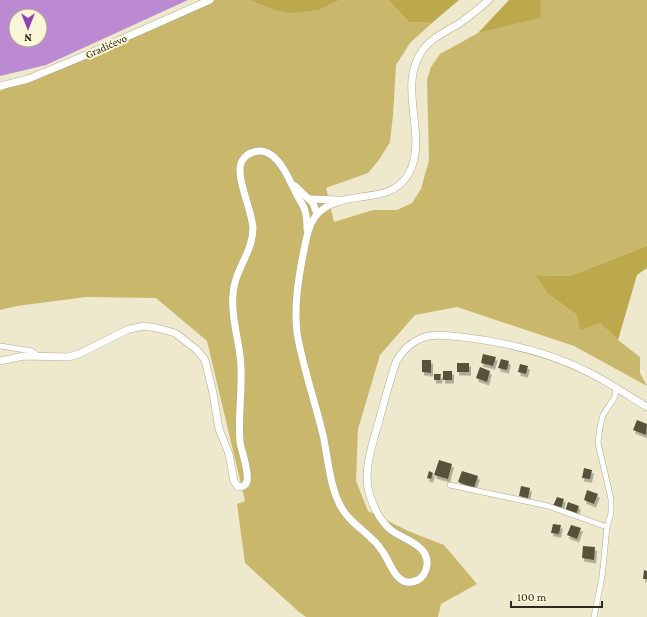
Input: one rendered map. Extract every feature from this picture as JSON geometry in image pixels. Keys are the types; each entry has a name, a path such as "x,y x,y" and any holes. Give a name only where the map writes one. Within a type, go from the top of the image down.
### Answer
{"main road":[{"name":"Gradićevo","path":"0,86 28,79 210,0"},
{"path":"489,0 462,22 431,41 418,57 413,70 412,84 415,156 405,179 397,187 384,193 344,200 326,207 317,214 311,223 307,235 297,289 297,333 323,435 333,485 339,504 349,519 383,552 394,574 400,579 406,582 414,582 425,573 427,568 427,557 425,552 420,547 391,529 382,519 372,503 368,488 368,470 375,435 396,362 401,352 411,343 430,336 442,335 476,339 510,345 537,352 566,362 592,374 647,407"},
{"path":"0,361 24,356 68,357 79,354 129,329 144,326 175,333 197,350 205,360 212,386 219,429 229,454 234,481 238,486 242,487 245,485 247,475 240,443 241,369 233,310 233,294 237,277 252,243 252,215 240,180 240,165 246,156 257,151 264,151 275,158 292,183 306,212 307,235"},
{"path":"292,183 310,199 315,206 317,214"},
{"path":"310,199 344,200"},
{"path":"301,201 317,214"}],"street":[{"path":"0,346 32,351 38,356"},
{"path":"594,617 602,577 607,528 611,513 611,499 598,443 603,415 615,397 616,388"},
{"path":"450,485 548,506 607,528"}],"shaded area":[{"path":"0,0 188,0 46,65 0,76"},
{"path":"210,0 249,0 273,10 319,10 340,0 388,0 409,22 432,23 410,43 396,65 390,142 379,160 368,173 326,188 334,222 373,210 397,210 412,203 421,189 429,160 427,80 431,67 440,54 478,33 540,18 540,0 647,0 647,246 570,276 537,275 548,294 577,315 600,323 618,340 640,357 640,373 647,386 574,346 457,307 415,315 380,355 358,429 356,481 368,511 408,531 444,545 477,584 441,604 438,617 306,617 245,563 237,504 245,501 207,341 156,298 86,297 17,306 0,310 0,91"},
{"path":"249,0 340,0 319,10 291,13 273,10"},
{"path":"388,0 459,0 432,23 409,22"},
{"path":"509,0 540,0 541,18 478,33"},
{"path":"647,246 647,268 637,275 618,340 600,323 580,330 577,315 548,294 536,275 570,276"}],"building":[{"path":"483,354 496,357 493,366 481,363"},
{"path":"501,359 509,361 507,370 498,368"},
{"path":"422,360 431,360 431,373 422,372"},
{"path":"457,363 469,363 469,372 457,372"},
{"path":"520,364 528,366 526,374 518,372"},
{"path":"480,367 490,371 487,382 476,378"},
{"path":"443,371 452,371 452,380 443,380"},
{"path":"434,374 441,374 440,380 434,380"},
{"path":"637,420 647,424 646,435 633,430"},
{"path":"439,460 452,464 448,479 434,475"},
{"path":"584,468 592,470 590,479 582,478"},
{"path":"429,471 433,473 431,479 427,478"},
{"path":"462,471 478,476 474,488 458,482"},
{"path":"521,486 530,488 528,498 519,496"},
{"path":"587,490 598,494 594,504 584,500"},
{"path":"557,497 564,499 561,509 553,506"},
{"path":"568,502 579,506 576,515 565,511"},
{"path":"553,524 561,525 559,534 551,533"},
{"path":"571,525 581,528 577,539 567,535"},
{"path":"583,546 595,547 594,560 582,558"},
{"path":"644,570 647,571 647,579 643,579"}]}
